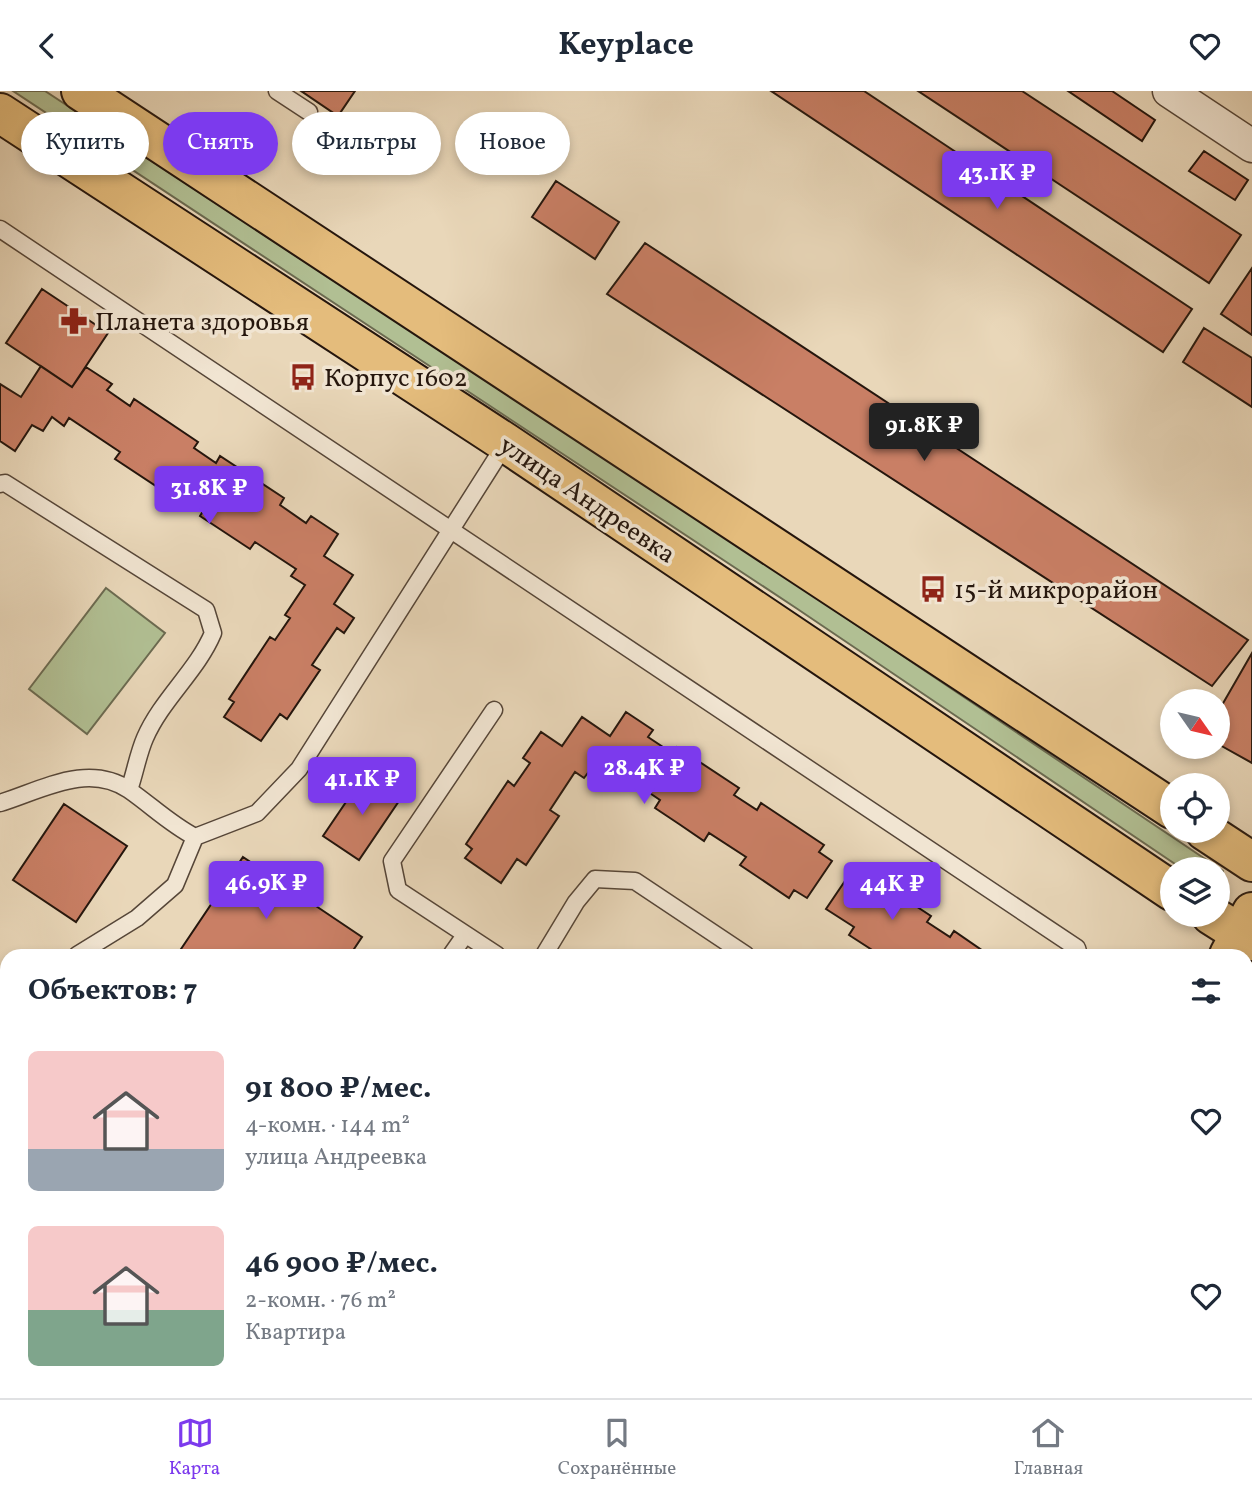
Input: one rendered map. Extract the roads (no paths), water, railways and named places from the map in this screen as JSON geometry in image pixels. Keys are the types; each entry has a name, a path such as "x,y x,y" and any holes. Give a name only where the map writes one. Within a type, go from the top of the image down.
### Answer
{"main road":[{"path":"81,91 1160,801"},
{"name":"улица Андреевка","path":"0,113 506,443 1160,883"},
{"path":"1223,843 1252,862"}],"street":[{"path":"1169,91 1252,146"}],"lane":[{"path":"277,91 309,112"},
{"path":"0,229 1077,949"},
{"path":"87,949 137,918 175,885 195,837 257,813 299,769 506,443"},
{"path":"0,484 5,483 206,610 213,633 204,655 180,684 145,737 130,790"},
{"path":"487,949 398,890 392,861 494,710"},
{"path":"0,803 70,778 108,778 130,790 170,825 195,837"},
{"path":"548,949 576,902 595,879 635,881 737,949"},
{"path":"454,949 465,935"}],"place":[{"name":"Планета здоровья","path":"74,321"},
{"name":"Корпус 1602","path":"303,377"},
{"name":"15-й микрорайон","path":"933,589"}]}
